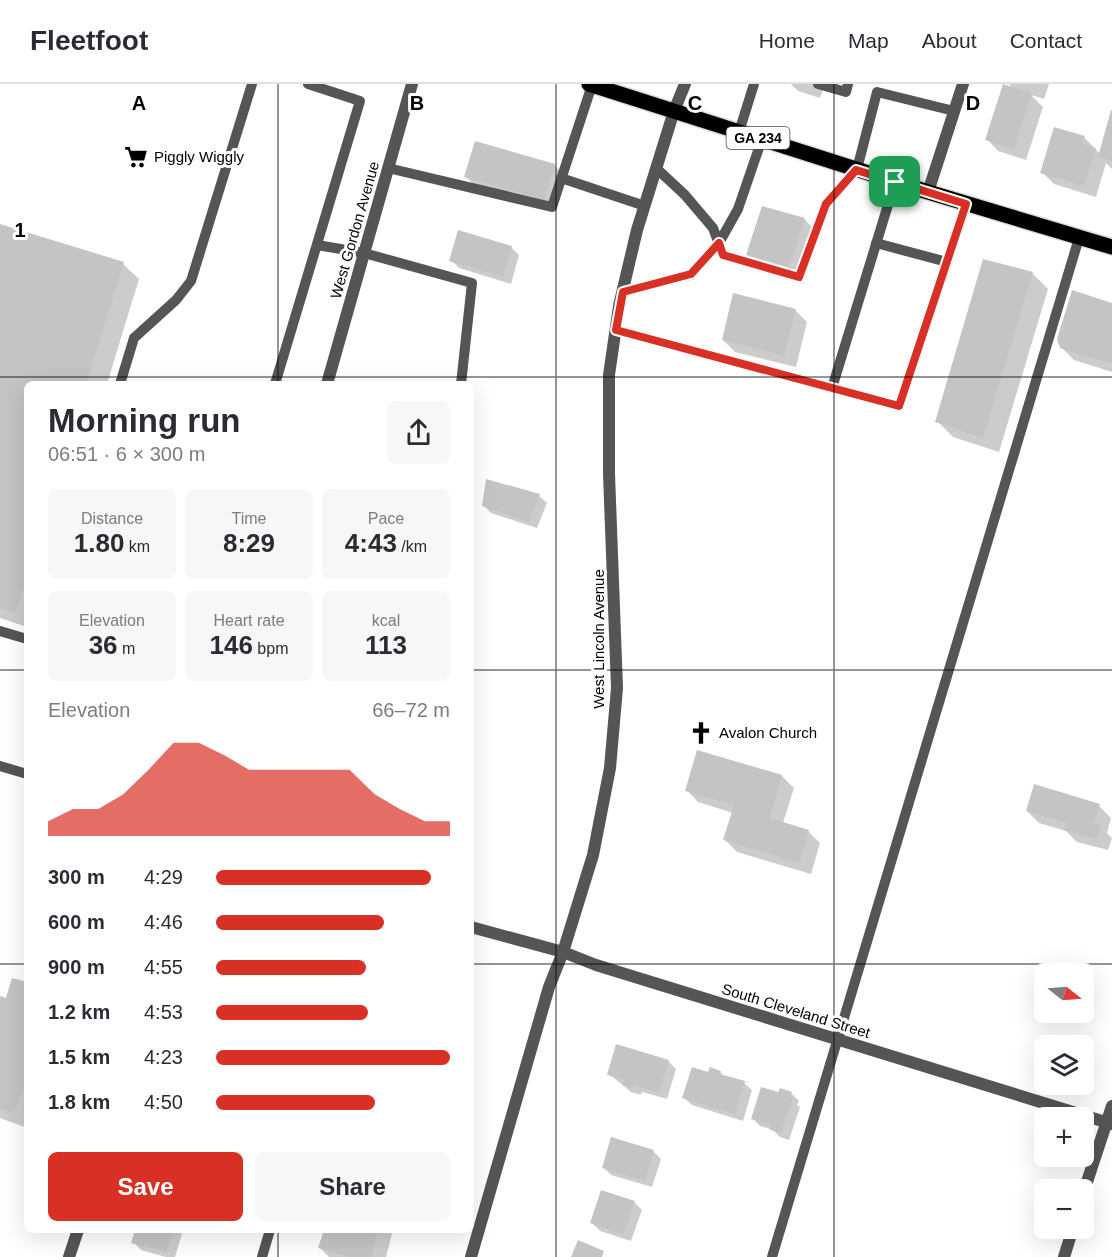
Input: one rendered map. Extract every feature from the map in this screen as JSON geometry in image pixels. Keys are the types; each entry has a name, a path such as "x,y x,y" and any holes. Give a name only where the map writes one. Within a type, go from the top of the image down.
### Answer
{"main road":[{"name":"GA 234","path":"590,84 615,88 674,111 856,170 1112,247"}],"street":[{"name":"West Gordon Avenue","path":"328,381 412,84"},
{"name":"West Lincoln Avenue","path":"471,1257 549,987 563,952 592,855 610,768 617,688 609,474 609,375 623,292 645,206 674,111 685,84"},
{"path":"928,192 963,84"},
{"name":"South Cleveland Street","path":"474,928 563,952 596,965 1109,1124"},
{"path":"1089,1179 1109,1124 1112,1106"},
{"path":"69,1257 77,1233"},
{"path":"1064,1257 1069,1239"}],"lane":[{"path":"121,381 134,338 176,300 191,281 252,84"},
{"path":"276,381 360,101 308,84"},
{"path":"388,168 552,207 590,84"},
{"path":"739,132 754,84"},
{"path":"818,84 846,92 848,84"},
{"path":"656,168 685,195 713,228 723,255 799,277 826,204 856,170 877,92 954,111"},
{"path":"623,292 691,274 719,243 738,209 762,139"},
{"path":"561,178 645,206"},
{"path":"832,388 895,182"},
{"path":"616,330 899,406 966,204"},
{"path":"772,1257 1079,237"},
{"path":"876,243 947,262"},
{"path":"317,245 364,253 472,283 461,381"},
{"path":"0,631 24,638"},
{"path":"0,766 24,773"},
{"path":"262,1257 269,1233"}],"building":[{"path":"1003,84 1032,93 1014,149 985,140"},
{"path":"1112,110 1112,161 1098,157"},
{"path":"1054,127 1085,136 1082,144 1096,148 1084,186 1040,173"},
{"path":"475,141 555,164 544,200 464,177"},
{"path":"762,206 805,218 789,267 746,255"},
{"path":"0,224 124,262 87,381 24,381 24,586 16,613 0,608"},
{"path":"458,230 512,246 503,277 449,261"},
{"path":"983,259 1033,272 983,438 935,422"},
{"path":"1072,290 1112,303 1112,364 1060,348 1057,339"},
{"path":"733,293 796,309 784,356 722,340"},
{"path":"486,479 540,494 529,522 482,506"},
{"path":"697,750 782,775 770,818 809,830 799,863 723,840 734,805 685,791"},
{"path":"1034,784 1100,804 1094,823 1101,825 1097,839 1064,830 1066,823 1026,811"},
{"path":"12,978 24,981 24,1085 14,1114 0,1109 0,996 6,998"},
{"path":"616,1044 669,1060 659,1093 634,1085 633,1088 622,1085 624,1080 607,1075"},
{"path":"692,1067 708,1072 710,1067 721,1071 720,1074 745,1081 735,1114 682,1098"},
{"path":"761,1087 778,1092 780,1088 792,1092 790,1097 793,1098 781,1133 770,1130 772,1125 751,1119"},
{"path":"611,1137 654,1150 645,1181 602,1168"},
{"path":"601,1190 635,1201 623,1235 590,1223"},
{"path":"134,1233 172,1233 167,1252 131,1243"},
{"path":"323,1233 377,1233 371,1257 348,1257 318,1248"},
{"path":"578,1240 604,1251 602,1257 571,1257"}],"place":[{"name":"Piggly Wiggly","path":"136,157"},
{"name":"Avalon Church","path":"701,733"}],"route":[{"path":"856,170 895,182 966,204 899,406 616,330 623,292 691,274 719,243 723,255 799,277 826,204 856,170"}]}
